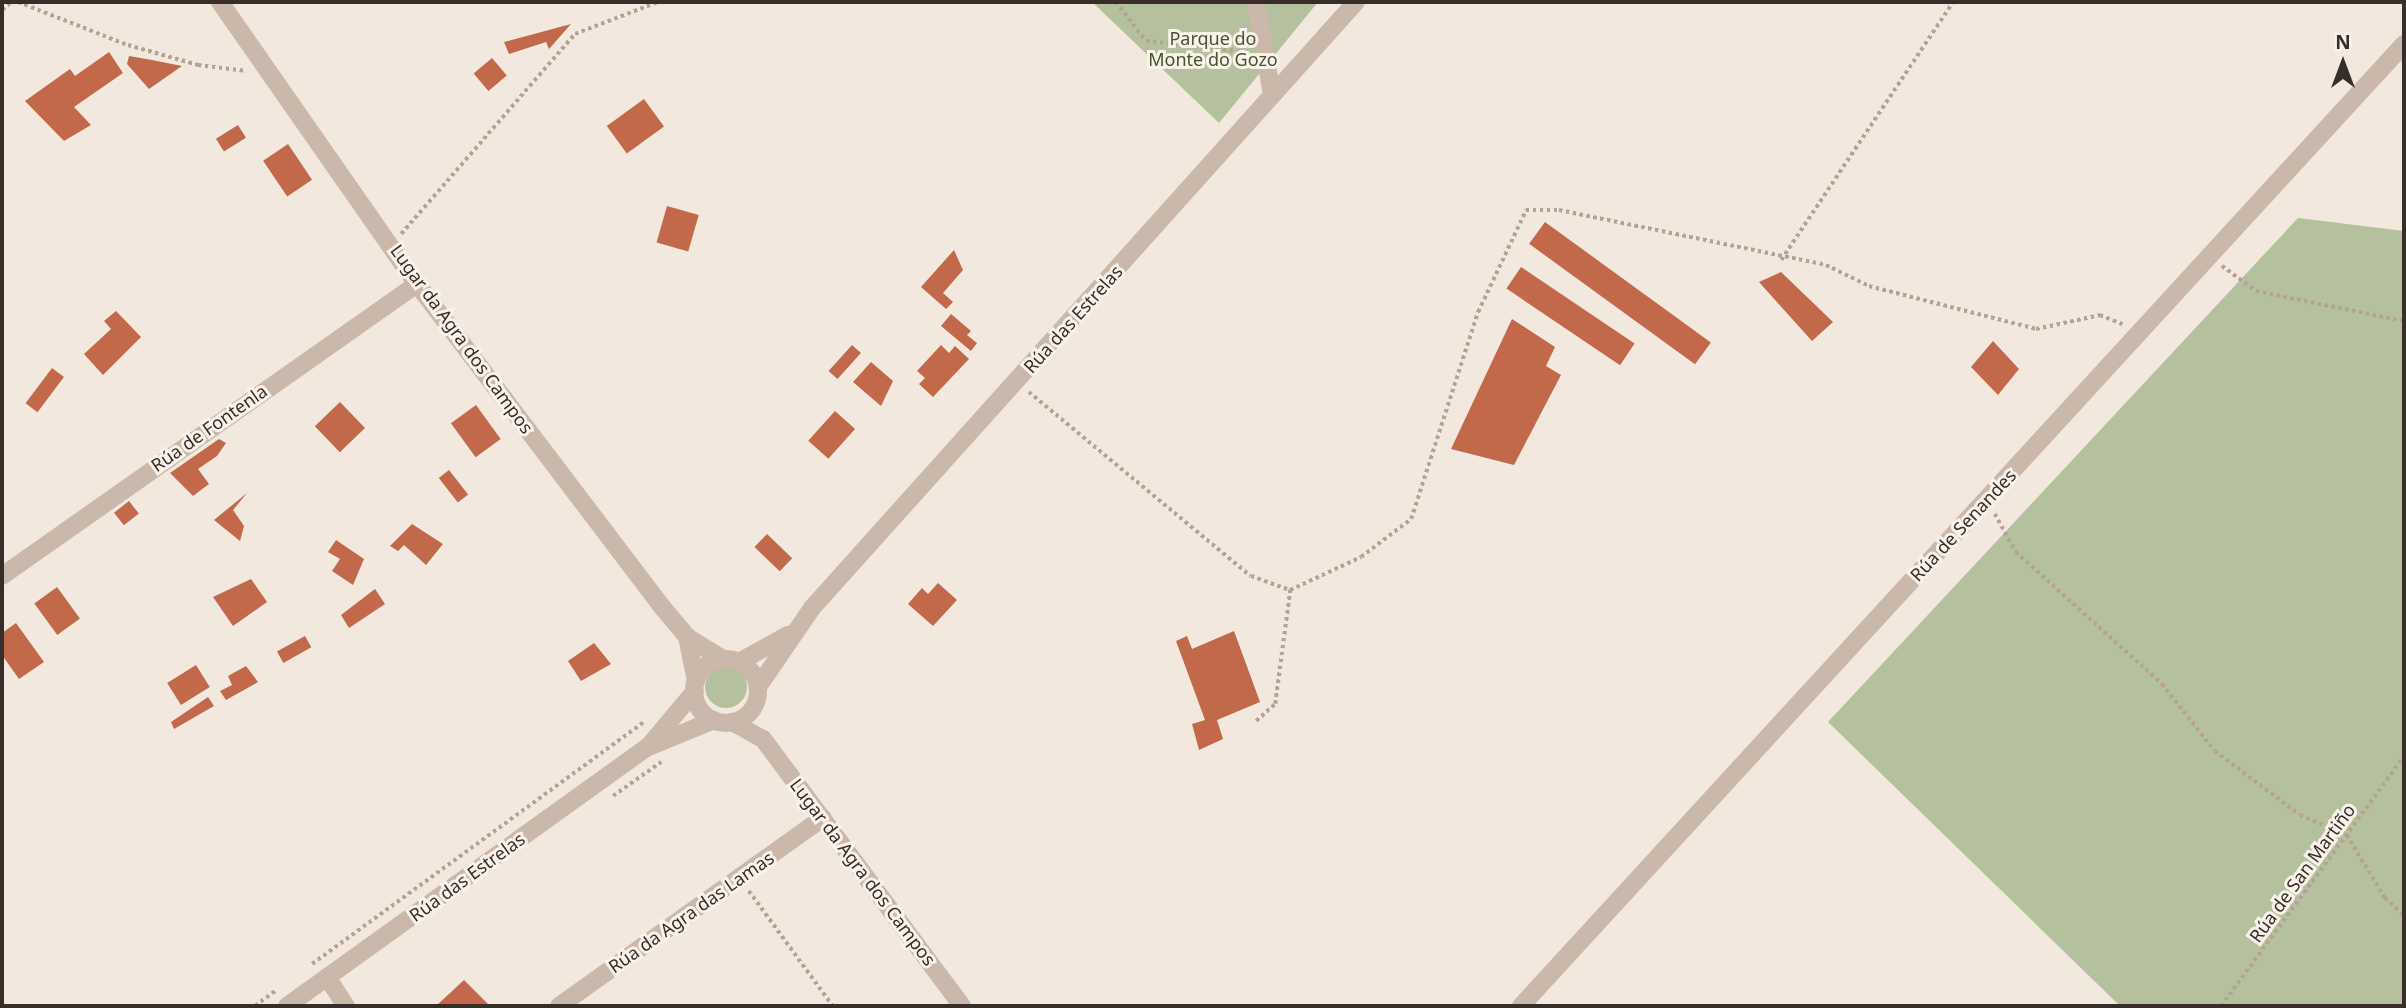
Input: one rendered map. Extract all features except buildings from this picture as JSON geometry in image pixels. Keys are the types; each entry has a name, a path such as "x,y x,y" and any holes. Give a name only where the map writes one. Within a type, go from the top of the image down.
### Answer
{"street":[{"name":"Lugar da Agra dos Campos","path":"220,2 267,62 393,243 417,284 687,637 731,661"},
{"path":"1256,2 1272,96"},
{"name":"Rúa das Estrelas","path":"757,695 788,635 1356,2"},
{"name":"Rúa de Senandes","path":"1521,1006 2404,44"},
{"name":"Rúa de Fontenla","path":"2,576 417,284"},
{"name":"Rúa das Estrelas","path":"731,661 788,635"},
{"name":"Lugar da Agra dos Campos","path":"687,637 695,686"},
{"path":"731,661 757,695 723,721 699,706 695,686 707,666 731,661"},
{"name":"Rúa das Estrelas","path":"648,747 695,686"},
{"name":"Lugar da Agra dos Campos","path":"757,695 763,739"},
{"name":"Lugar da Agra dos Campos","path":"723,721 763,739 962,1006"},
{"name":"Rúa das Estrelas","path":"287,1006 648,747 723,721"},
{"name":"Rúa da Agra das Lamas","path":"559,1006 823,818"},
{"path":"327,977 346,1006"}],"path":[{"path":"2,10 11,2"},
{"path":"18,2 44,17 198,65 252,71 267,62"},
{"path":"393,243 575,34 658,2"},
{"path":"1116,2 1146,41 1266,55"},
{"path":"1781,260 1954,2"},
{"path":"1037,399 1251,576 1290,590 1361,557 1411,519 1478,312 1526,210 1559,210 1781,260 1826,265 1869,286 2036,329 2100,315 2120,323"},
{"path":"2210,255 2256,291 2404,321"},
{"path":"1984,502 2016,552 2161,684 2215,751 2300,815 2347,835 2385,898 2404,915"},
{"path":"1256,721 1275,704 1290,590"},
{"path":"301,972 649,718"},
{"name":"Rúa de San Martiño","path":"2221,1006 2404,756"},
{"path":"605,802 667,758"},
{"path":"740,877 833,1006"},
{"path":"255,1006 283,986"}],"green space":[{"name":"Parque do Monte do Gozo","path":"1092,2 1318,2 1219,123"},
{"path":"2298,218 2404,231 2404,1006 2120,1006 1828,722"},
{"path":"726,666 741,672 747,687 741,702 726,708 711,702 705,687 711,672"}]}
